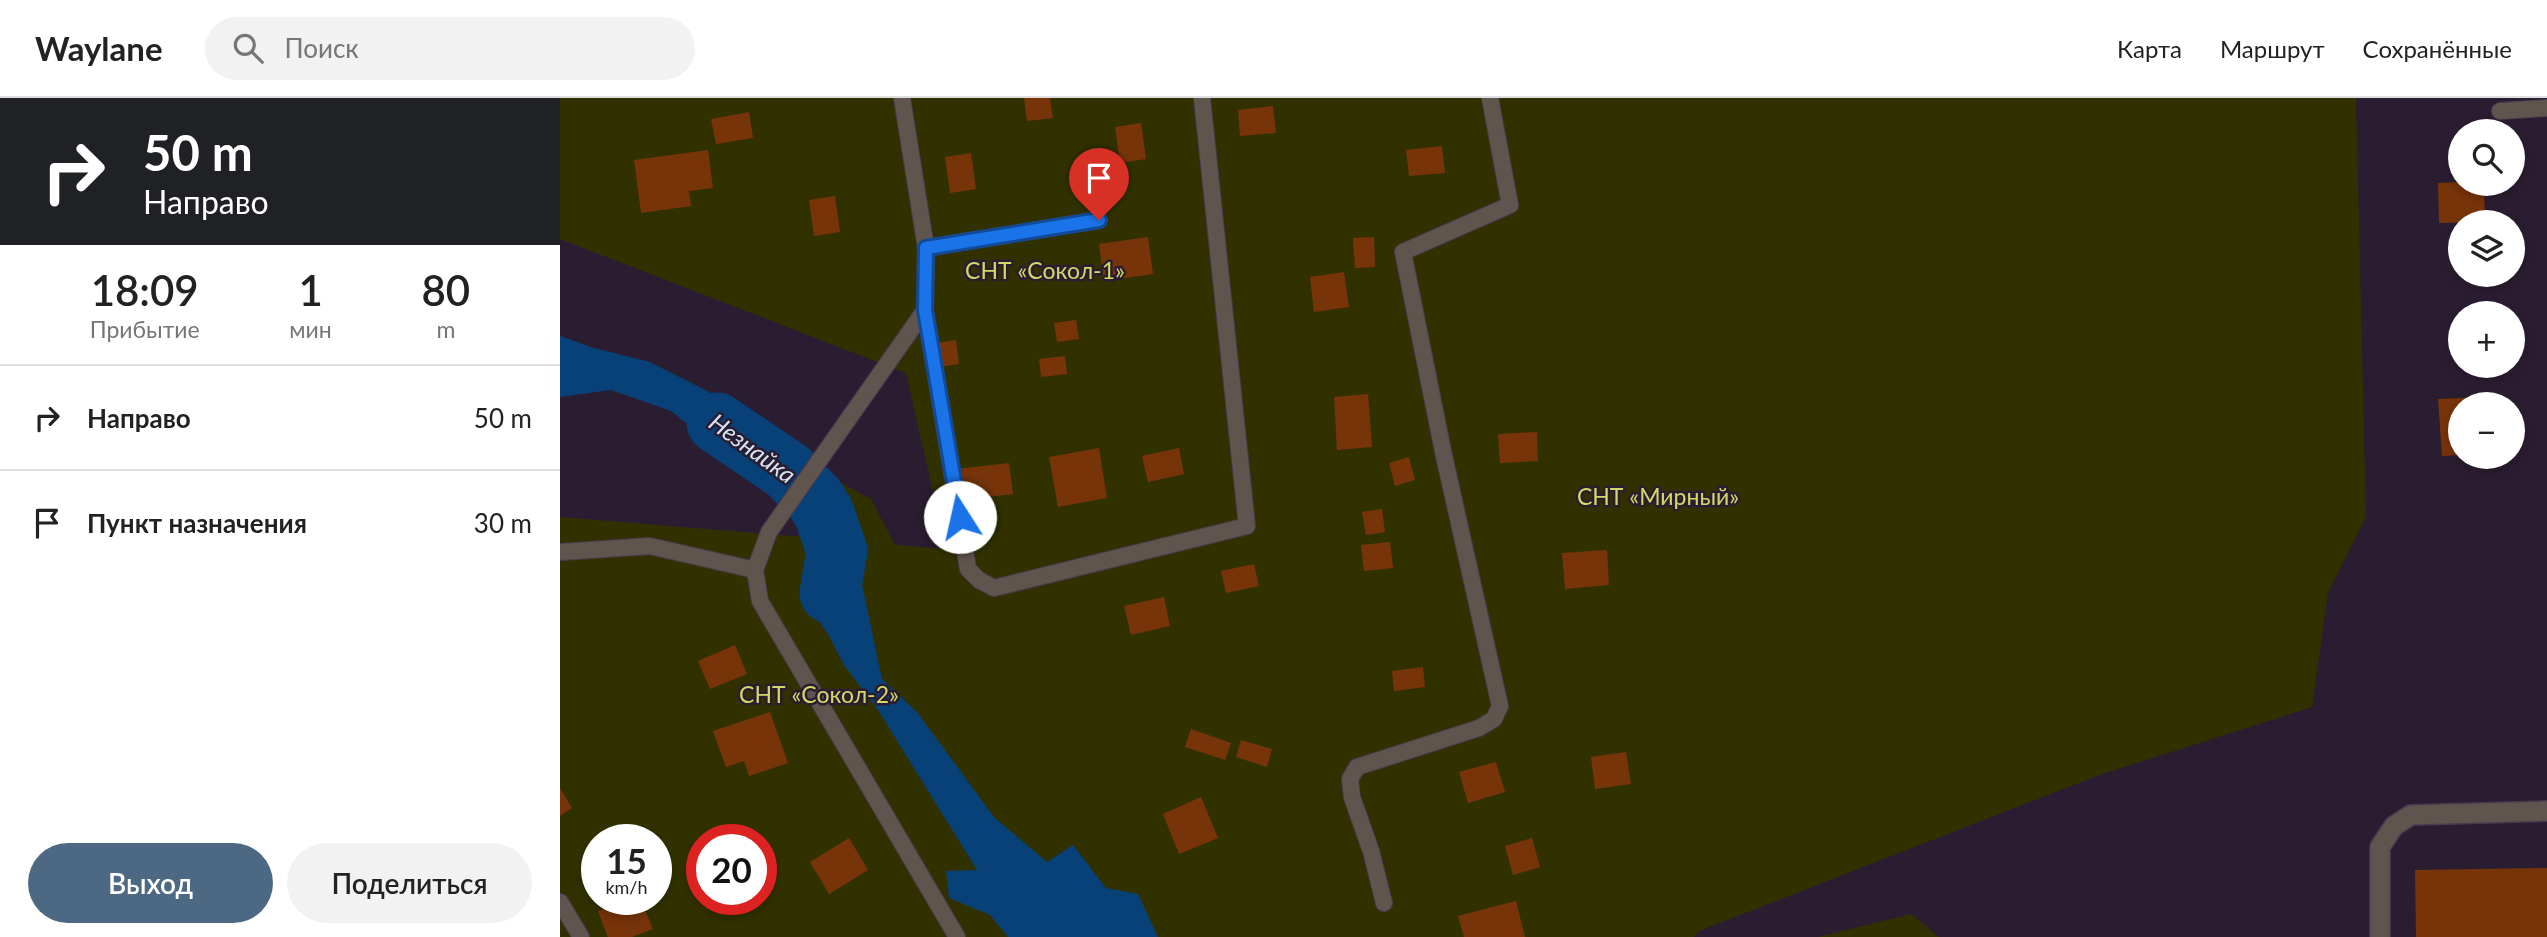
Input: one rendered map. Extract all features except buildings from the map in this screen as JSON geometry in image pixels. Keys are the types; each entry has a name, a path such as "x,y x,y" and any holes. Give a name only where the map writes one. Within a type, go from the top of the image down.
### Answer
{"street":[{"path":"2380,937 2380,847 2395,826 2411,815 2547,811"}],"lane":[{"path":"902,98 926,248 925,310 968,569 979,580 994,588 1247,526 1202,98"},
{"path":"1384,904 1371,852 1352,797 1350,779 1357,767 1479,728 1494,719 1500,706 1444,456 1402,251 1510,205 1490,98"},
{"path":"2500,111 2547,108"},
{"path":"926,248 1099,220"},
{"path":"925,310 769,532 755,570 760,601 957,937"},
{"path":"560,552 650,546 755,570"},
{"path":"560,902 581,937"}],"green space":[{"name":"СНТ «Мирный»","path":"560,98 2356,98 2366,517 2328,593 2312,707 2099,775 1699,931 1694,937 560,937 560,517 853,541 841,483 871,499 895,545 946,549 906,373 560,239"},
{"path":"1911,914 1939,937 1818,937"}],"water":[{"path":"560,336 650,362 764,420 797,458 778,486 717,448 671,411 611,390 560,397"},
{"path":"834,509 852,537 882,679 917,712 994,817 1047,862 1073,845 1106,888 1138,894 1158,937 1008,937 990,915 949,898 946,871 977,870 878,710 844,665 828,634 802,597 823,569 816,515"}],"waterway":[{"name":"Незнайка","path":"717,423 788,471 815,499 824,513 837,551 830,593"}],"route":[{"path":"960,517 925,310 926,248 1099,220"}],"park label":[{"name":"СНТ «Сокол-1»","path":"1045,271"},
{"name":"СНТ «Сокол-2»","path":"819,695"}]}
